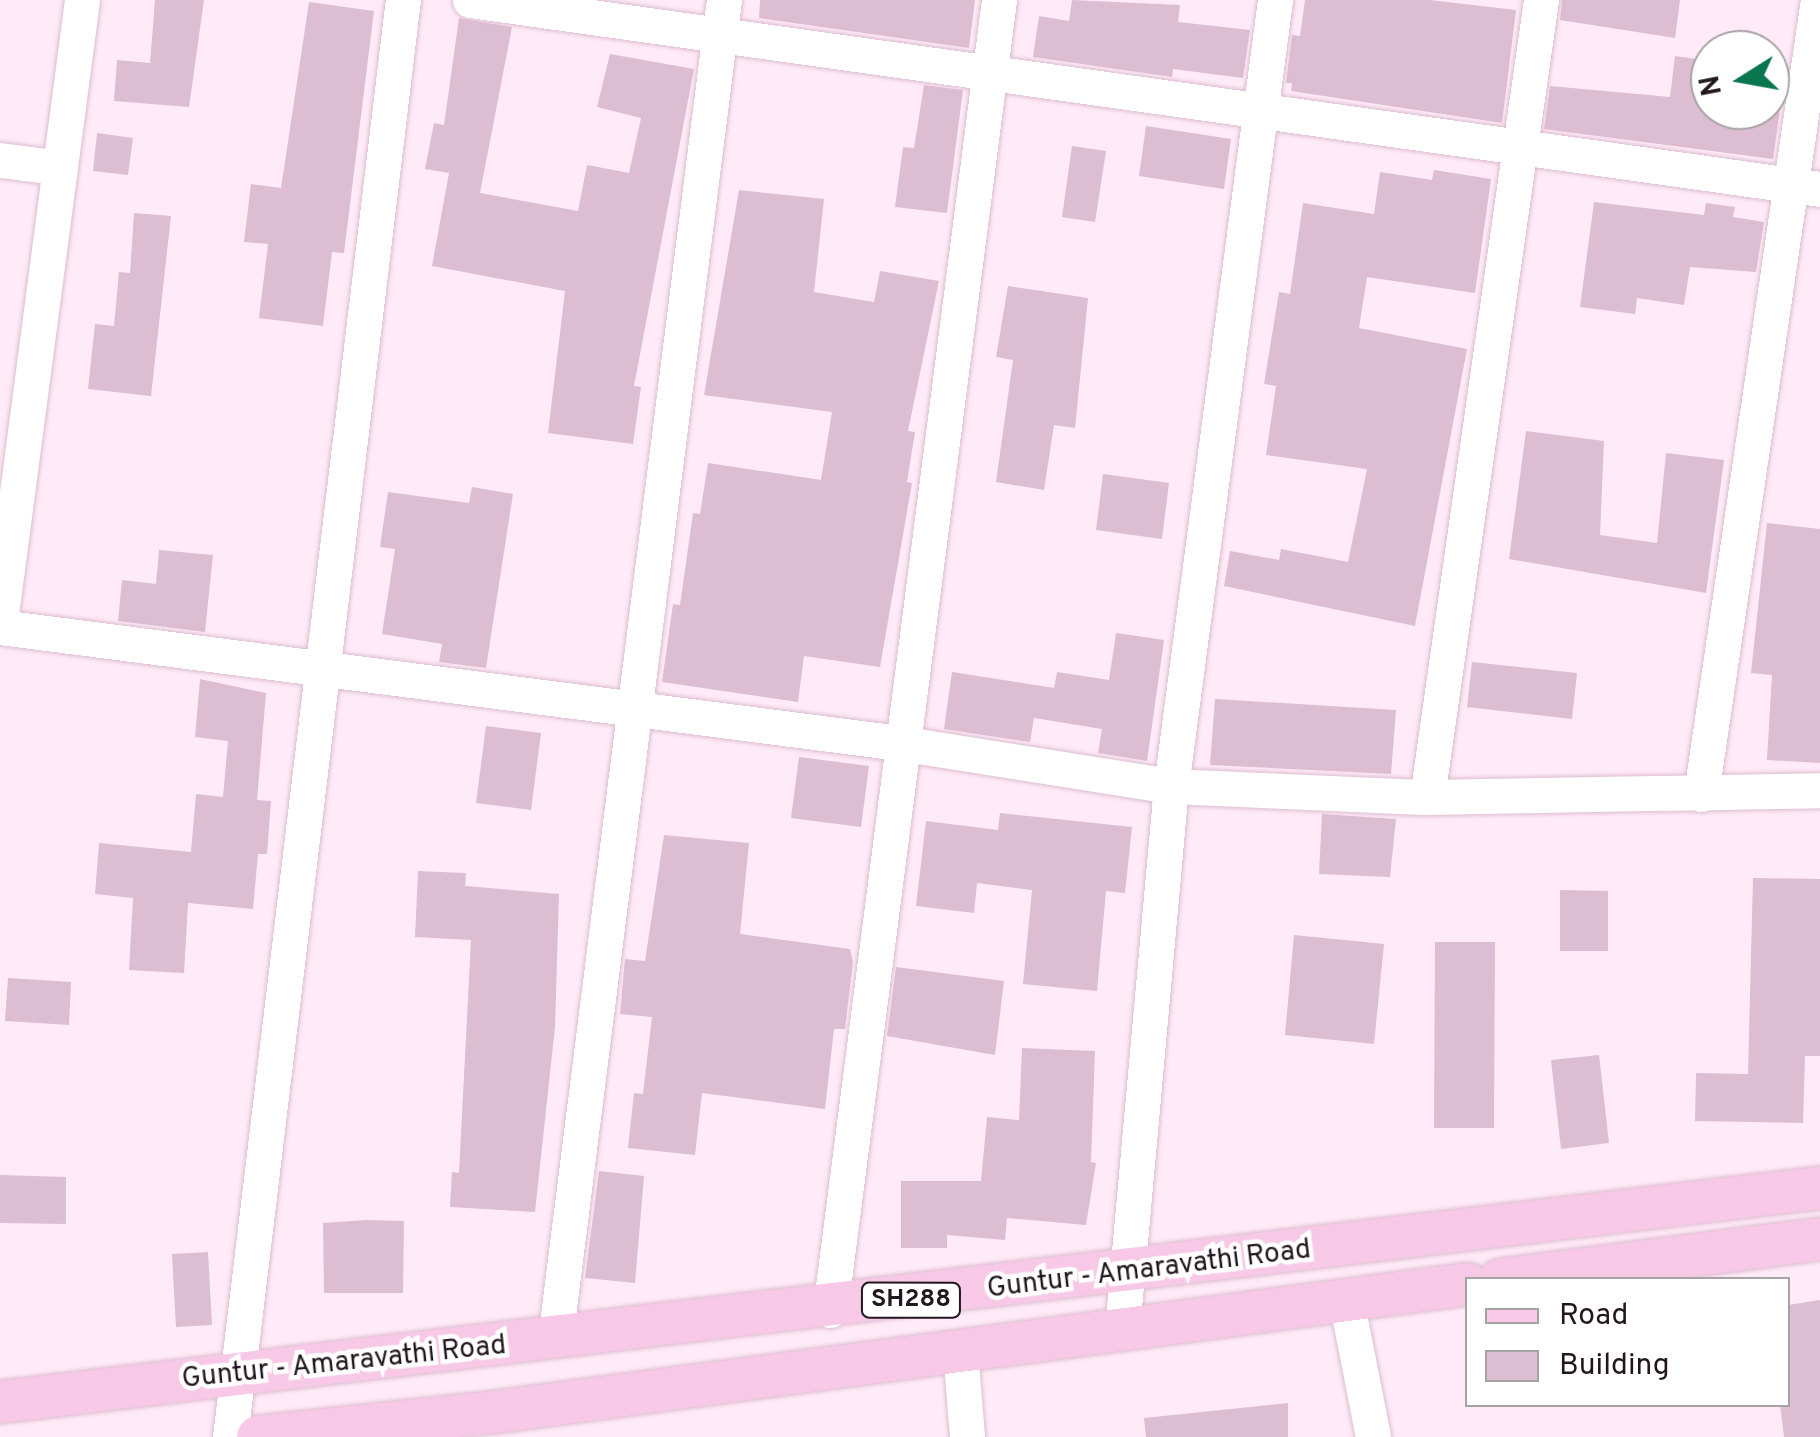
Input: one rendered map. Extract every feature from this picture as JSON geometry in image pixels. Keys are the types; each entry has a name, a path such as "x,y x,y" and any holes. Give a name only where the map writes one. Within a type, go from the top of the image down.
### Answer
{"main road":[{"name":"Guntur - Amaravathi Road","path":"0,1402 830,1310 1820,1188"},
{"path":"1523,1277 1820,1239"},
{"name":"Guntur - Amaravathi Road","path":"258,1437 495,1425 960,1351 1465,1284"}],"street":[{"path":"82,0 15,383 0,624 634,712 899,743 1171,786 1427,797 1820,790"},
{"path":"230,1437 403,0"},
{"path":"470,0 722,17 991,69 1518,149 1807,187"},
{"path":"830,1310 899,743 999,0"},
{"path":"1122,1330 1171,786 1275,0"},
{"path":"1427,797 1541,0"},
{"path":"1701,794 1807,187 1818,0"},
{"path":"556,1339 722,17"},
{"path":"0,160 55,167"},
{"path":"1346,1299 1373,1437"},
{"path":"960,1351 967,1437"}],"building":[{"path":"155,0 204,0 189,107 114,101 117,60 150,63"},
{"path":"760,0 975,0 969,48 759,18"},
{"path":"1072,0 1180,5 1178,22 1250,30 1243,78 1173,69 1172,77 1033,57 1039,16 1069,21"},
{"path":"1305,0 1430,0 1516,10 1502,123 1291,91 1292,83 1286,83 1292,35 1300,36"},
{"path":"1562,0 1680,0 1675,38 1560,20"},
{"path":"309,2 374,11 344,253 332,252 323,326 259,318 268,244 244,242 251,184 281,188"},
{"path":"459,18 512,27 480,193 578,211 587,165 629,173 641,118 597,107 610,54 694,69 634,386 641,387 633,444 548,433 565,291 432,266 449,173 425,169 434,123 444,125"},
{"path":"1675,56 1690,58 1690,130 1777,130 1773,159 1544,129 1550,86 1670,97"},
{"path":"924,85 963,90 947,213 895,207 903,147 914,148"},
{"path":"1146,126 1231,139 1224,189 1139,176"},
{"path":"97,133 133,138 128,175 93,171"},
{"path":"1072,146 1106,151 1095,222 1062,217"},
{"path":"1434,170 1491,179 1475,293 1367,277 1359,328 1467,349 1415,626 1224,586 1230,551 1279,560 1281,549 1348,562 1367,469 1266,455 1276,386 1264,384 1279,292 1290,294 1303,203 1374,214 1380,172 1432,180"},
{"path":"739,190 824,199 814,292 874,302 880,271 939,281 908,431 915,432 907,482 912,483 880,667 804,656 798,702 662,682 673,604 680,605 693,513 700,514 708,463 821,480 832,412 704,395"},
{"path":"1594,202 1704,215 1706,203 1735,207 1733,217 1764,222 1756,272 1690,267 1684,305 1637,298 1635,314 1580,307"},
{"path":"134,213 171,216 151,396 88,389 95,324 114,326 119,272 130,273"},
{"path":"1008,286 1088,298 1075,428 1054,425 1044,490 996,482 1013,360 996,357"},
{"path":"1526,431 1604,441 1600,535 1657,543 1666,453 1724,460 1706,593 1509,559"},
{"path":"1103,474 1169,483 1162,539 1096,530"},
{"path":"472,487 513,494 486,668 439,662 442,644 382,634 395,549 380,547 388,492 469,503"},
{"path":"1767,523 1820,529 1820,763 1767,760 1772,675 1751,673"},
{"path":"159,550 213,555 205,632 118,621 122,580 156,584"},
{"path":"1116,633 1164,640 1147,761 1098,753 1102,729 1034,718 1030,742 944,729 952,672 1054,688 1057,672 1109,680"},
{"path":"1472,662 1577,673 1572,719 1467,707"},
{"path":"200,679 266,693 257,800 271,801 267,854 258,854 253,909 188,903 184,973 129,970 133,898 95,894 99,843 191,852 196,794 223,797 228,741 195,737"},
{"path":"1215,699 1396,710 1391,774 1210,765"},
{"path":"486,726 541,733 531,810 476,803"},
{"path":"799,757 869,766 861,827 791,818"},
{"path":"1000,813 1132,827 1125,893 1106,891 1097,991 1023,984 1032,890 977,883 974,913 916,906 926,821 998,830"},
{"path":"1322,814 1396,819 1390,877 1319,874"},
{"path":"664,835 749,843 740,934 850,949 853,962 845,1029 834,1029 825,1109 702,1093 695,1155 628,1148 634,1093 643,1094 652,1017 620,1014 625,959 645,961"},
{"path":"418,871 466,873 465,886 559,894 555,1027 535,1212 450,1207 452,1172 459,1173 471,940 415,937"},
{"path":"1753,878 1820,879 1820,1056 1805,1056 1803,1123 1695,1121 1696,1073 1748,1074"},
{"path":"1560,890 1608,891 1608,951 1560,951"},
{"path":"1294,935 1384,944 1374,1044 1285,1035"},
{"path":"1435,942 1495,942 1494,1128 1434,1128"},
{"path":"896,967 1004,981 995,1055 887,1036"},
{"path":"8,978 71,982 69,1025 5,1021"},
{"path":"1022,1048 1095,1051 1091,1162 1096,1163 1086,1225 1007,1218 1005,1240 947,1235 947,1248 901,1248 901,1181 981,1181 987,1117 1019,1120"},
{"path":"1599,1055 1609,1143 1561,1149 1551,1060"},
{"path":"599,1171 644,1176 635,1283 585,1278"},
{"path":"0,1175 66,1177 66,1224 0,1223"},
{"path":"404,1221 403,1293 324,1293 323,1223"},
{"path":"208,1252 212,1325 176,1327 172,1254"},
{"path":"1820,1300 1820,1437 1784,1437 1780,1407 1790,1407 1790,1305"},
{"path":"1288,1403 1288,1437 1146,1437 1144,1418"}]}
